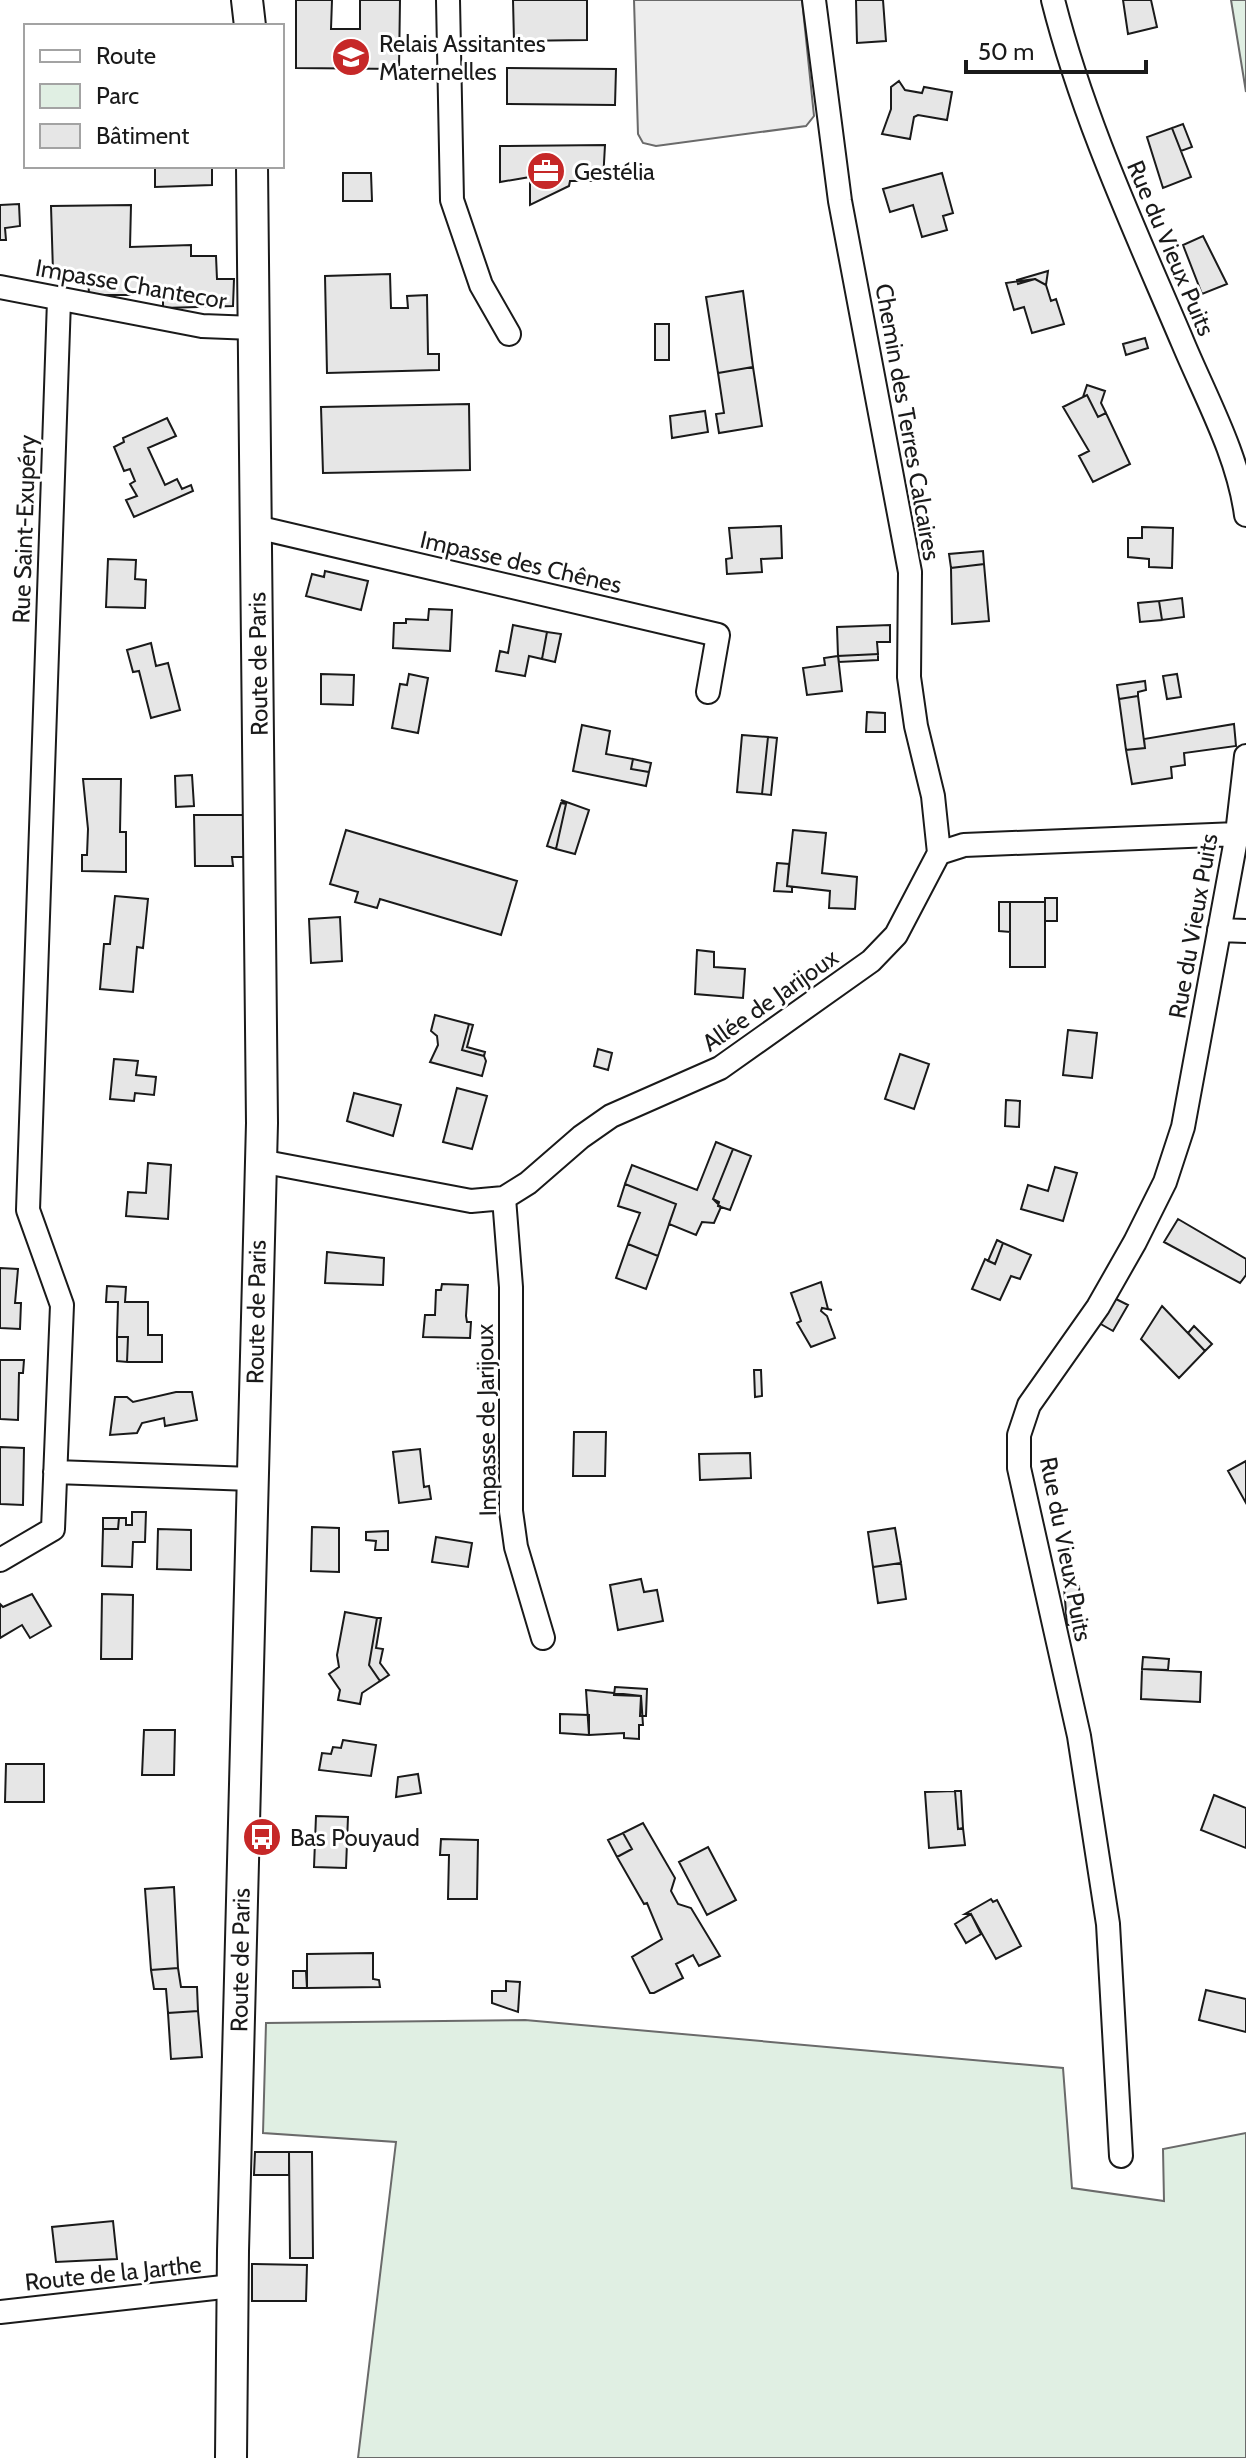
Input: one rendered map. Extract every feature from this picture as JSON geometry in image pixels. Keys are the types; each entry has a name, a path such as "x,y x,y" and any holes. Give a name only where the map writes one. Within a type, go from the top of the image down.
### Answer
{"main road":[{"name":"Route de Paris","path":"231,2458 232,2286 260,1161 261,815 252,168"}],"street":[{"path":"448,0 452,200 481,285 509,334"},
{"name":"Chemin des Terres Calcaires","path":"814,0 840,201 910,572 909,677 916,726 933,796 939,853"},
{"name":"Rue du Vieux Puits","path":"1053,0 1064,45 1101,152 1229,451 1246,515"},
{"name":"Impasse Chantecor","path":"0,287 202,326 254,328"},
{"name":"Rue Saint-Exupéry","path":"0,1560 53,1529 62,1305 28,1210 59,300"},
{"name":"Impasse des Chênes","path":"256,527 718,635 708,692"},
{"name":"Rue du Vieux Puits","path":"1121,2156 1108,1924 1079,1736 1019,1468 1019,1435 1029,1405 1098,1307 1165,1182 1183,1127 1237,834 1246,756"},
{"path":"939,853 964,845 1237,834"},
{"name":"Allée de Jarijoux","path":"504,1198 528,1183 581,1137 611,1116 720,1068 871,961 896,935 939,853"},
{"path":"1219,930 1246,931"},
{"path":"260,1161 471,1201 504,1198"},
{"name":"Impasse de Jarijoux","path":"504,1198 511,1287 511,1511 516,1547 543,1638"},
{"path":"55,1472 252,1479"},
{"name":"Route de la Jarthe","path":"0,2312 232,2286"}],"green space":[{"path":"1231,0 1246,0 1246,92"},
{"path":"525,2020 1063,2068 1072,2188 1164,2201 1163,2149 1246,2133 1246,2458 358,2458 396,2142 263,2133 266,2023"}],"shaded area":[{"path":"634,0 802,0 814,116 806,126 656,146 643,143 638,134"}],"building":[{"path":"296,0 332,0 331,29 360,29 360,0 400,0 399,69 296,68"},
{"path":"513,0 587,0 587,40 514,41"},
{"path":"856,0 883,0 886,41 857,43"},
{"path":"1123,0 1151,0 1157,27 1128,34"},
{"path":"507,68 616,69 615,105 507,104"},
{"path":"899,81 905,90 922,93 924,87 952,92 947,120 918,115 914,117 910,139 882,134 891,109 891,87"},
{"path":"1183,124 1192,147 1181,151 1172,128"},
{"path":"1172,128 1191,177 1163,188 1147,137"},
{"path":"605,145 603,181 570,181 569,186 530,205 530,177 500,182 500,146"},
{"path":"155,168 212,168 212,185 155,187"},
{"path":"343,173 371,173 372,201 343,201"},
{"path":"942,173 953,213 943,216 947,230 922,237 913,205 890,212 883,189"},
{"path":"19,204 20,226 5,228 6,240 0,240 0,205"},
{"path":"131,205 130,247 191,245 191,256 216,256 217,279 234,279 233,306 163,308 163,295 89,295 88,273 53,272 51,206"},
{"path":"1203,236 1227,284 1202,294 1183,245"},
{"path":"1048,271 1046,285 1035,279 1018,284 1017,280"},
{"path":"390,274 391,308 408,308 407,296 427,295 428,354 439,354 439,370 327,373 325,276"},
{"path":"1035,279 1046,285 1051,301 1056,299 1064,324 1032,333 1024,307 1014,310 1006,283"},
{"path":"743,291 753,367 718,373 706,297"},
{"path":"655,324 669,324 669,360 655,360"},
{"path":"1145,338 1148,348 1126,355 1123,344"},
{"path":"753,367 762,426 719,433 716,414 724,413 718,373"},
{"path":"1087,385 1105,391 1101,403 1106,413 1098,417 1087,395 1083,397"},
{"path":"1087,395 1098,417 1106,413 1130,464 1093,482 1079,456 1089,451 1063,407"},
{"path":"469,404 470,470 323,473 321,407"},
{"path":"705,411 708,432 672,438 670,416"},
{"path":"167,418 176,436 148,448 165,485 177,479 182,489 191,485 193,491 134,517 126,500 137,496 130,484 135,481 130,469 124,471 114,447 124,442 123,438"},
{"path":"781,526 782,558 761,559 762,572 727,574 726,559 732,558 729,528"},
{"path":"1142,527 1173,528 1172,568 1149,567 1149,559 1128,557 1128,538 1142,538"},
{"path":"983,551 984,564 951,568 949,554"},
{"path":"108,559 136,560 135,579 146,580 145,608 106,607"},
{"path":"984,564 989,621 952,624 951,568"},
{"path":"325,571 368,581 361,610 306,596 312,574 324,577"},
{"path":"1182,598 1184,617 1162,620 1159,601"},
{"path":"1159,601 1162,620 1140,622 1138,603"},
{"path":"429,609 452,610 450,651 393,648 394,623 406,623 406,619 428,620"},
{"path":"513,625 547,632 542,659 529,656 525,676 496,671 500,651 508,653"},
{"path":"890,625 890,642 877,642 878,654 838,656 837,627"},
{"path":"547,632 561,634 555,662 542,659"},
{"path":"151,643 156,666 168,663 180,710 151,718 139,671 133,672 127,650"},
{"path":"878,654 878,660 839,662 838,656"},
{"path":"838,656 842,691 807,695 803,668 825,665 824,658"},
{"path":"321,674 354,675 353,705 321,704"},
{"path":"409,674 428,678 418,733 392,728 400,684 407,685"},
{"path":"1177,674 1181,697 1167,699 1163,676"},
{"path":"1145,681 1146,690 1138,692 1138,696 1119,699 1117,685"},
{"path":"1138,696 1145,748 1126,750 1119,699"},
{"path":"867,712 885,713 885,732 866,732"},
{"path":"1234,724 1236,746 1184,753 1185,765 1171,767 1172,778 1132,784 1126,750 1145,748 1144,739"},
{"path":"582,725 610,731 606,754 633,759 631,769 649,772 646,786 573,771"},
{"path":"742,735 768,737 762,794 737,792"},
{"path":"768,737 777,738 771,795 762,794"},
{"path":"633,759 651,763 649,772 631,769"},
{"path":"192,775 194,806 176,807 175,776"},
{"path":"83,779 121,779 120,832 126,832 126,872 82,871 82,855 87,855 88,829"},
{"path":"561,800 589,810 575,854 556,849 566,804"},
{"path":"561,803 566,804 556,849 547,846"},
{"path":"194,815 243,815 244,857 232,857 233,866 195,866"},
{"path":"346,830 517,881 501,935 380,899 377,908 355,902 358,892 330,884"},
{"path":"793,830 826,833 822,873 857,877 855,909 829,908 830,891 787,886"},
{"path":"777,863 789,864 787,886 792,887 792,892 774,891"},
{"path":"115,896 148,899 143,948 137,947 133,992 100,989 104,944 110,944"},
{"path":"1045,898 1057,898 1057,921 1045,921"},
{"path":"999,902 1010,902 1010,932 999,931"},
{"path":"1010,902 1045,902 1045,967 1010,967"},
{"path":"340,917 342,961 311,963 309,919"},
{"path":"697,950 714,952 714,967 745,969 743,998 695,994"},
{"path":"435,1015 469,1024 462,1050 484,1056 486,1061 482,1076 430,1062 438,1045 437,1036 431,1031"},
{"path":"469,1024 473,1025 467,1047 485,1052 484,1056 462,1050"},
{"path":"1068,1030 1097,1033 1092,1078 1063,1075"},
{"path":"598,1049 612,1053 608,1070 594,1066"},
{"path":"900,1054 929,1064 914,1109 885,1099"},
{"path":"114,1059 138,1061 136,1075 156,1077 154,1095 135,1093 134,1101 110,1099"},
{"path":"457,1088 487,1096 472,1149 443,1142"},
{"path":"354,1093 401,1105 393,1136 347,1121"},
{"path":"1006,1100 1020,1101 1019,1127 1005,1126"},
{"path":"716,1142 733,1149 713,1199 721,1207 714,1223 702,1222 696,1235 669,1224 676,1204 625,1184 632,1165 697,1190"},
{"path":"733,1149 751,1156 730,1210 718,1206 719,1202 713,1199"},
{"path":"148,1163 171,1165 168,1219 126,1216 128,1192 146,1193"},
{"path":"1055,1167 1077,1173 1063,1221 1021,1209 1028,1185 1048,1191"},
{"path":"625,1184 676,1204 658,1256 628,1244 640,1213 618,1206"},
{"path":"1178,1219 1246,1259 1246,1275 1240,1283 1164,1242"},
{"path":"997,1240 1003,1243 995,1264 988,1261"},
{"path":"1003,1243 1031,1255 1020,1279 1011,1276 1000,1300 972,1289 985,1259 995,1264"},
{"path":"628,1244 658,1256 646,1289 616,1278"},
{"path":"327,1252 384,1258 383,1285 325,1283"},
{"path":"0,1268 18,1269 15,1303 21,1303 20,1329 0,1328"},
{"path":"821,1282 828,1309 832,1310 822,1308 821,1311 827,1316 835,1338 811,1347 797,1323 801,1321 791,1293"},
{"path":"442,1284 468,1285 466,1316 467,1322 471,1322 470,1338 423,1337 425,1315 435,1315 436,1290 441,1290"},
{"path":"107,1286 126,1287 125,1302 148,1302 148,1335 162,1335 162,1362 127,1362 128,1337 117,1337 118,1302 106,1302"},
{"path":"1114,1298 1128,1305 1113,1331 1099,1323"},
{"path":"1162,1306 1205,1351 1179,1378 1141,1339"},
{"path":"1194,1326 1212,1344 1205,1351 1188,1333"},
{"path":"117,1337 128,1337 127,1362 117,1361"},
{"path":"0,1360 24,1360 23,1373 19,1373 18,1420 0,1419"},
{"path":"754,1370 761,1370 762,1396 755,1397"},
{"path":"176,1392 192,1392 197,1420 165,1426 164,1418 142,1423 137,1433 110,1435 115,1397 127,1397 133,1402"},
{"path":"574,1432 606,1432 605,1476 573,1476"},
{"path":"0,1447 24,1448 23,1505 0,1504"},
{"path":"420,1449 424,1487 429,1486 431,1499 399,1503 393,1452"},
{"path":"750,1453 751,1478 700,1480 699,1454"},
{"path":"1246,1461 1246,1503 1228,1471"},
{"path":"132,1512 146,1512 145,1542 133,1542 132,1567 102,1566 103,1529 118,1529 119,1518 126,1518 126,1525 132,1525"},
{"path":"103,1518 119,1518 118,1529 103,1529"},
{"path":"312,1527 339,1528 339,1572 311,1571"},
{"path":"895,1528 901,1563 873,1567 868,1532"},
{"path":"158,1529 191,1530 191,1570 157,1569"},
{"path":"388,1531 388,1550 375,1550 376,1541 366,1540 366,1532"},
{"path":"436,1537 472,1543 468,1567 432,1562"},
{"path":"901,1563 906,1599 878,1603 873,1567"},
{"path":"641,1579 644,1592 657,1590 663,1621 618,1630 610,1585"},
{"path":"1079,1586 1082,1624 1067,1625 1064,1587"},
{"path":"32,1594 51,1626 30,1638 22,1625 0,1638 0,1604 3,1607"},
{"path":"102,1594 133,1595 132,1659 101,1659"},
{"path":"345,1612 377,1618 369,1665 380,1681 362,1693 360,1704 338,1700 340,1690 329,1674 339,1667 337,1655"},
{"path":"377,1618 381,1618 376,1648 383,1649 380,1663 389,1675 380,1681 369,1665"},
{"path":"1143,1657 1169,1659 1168,1670 1142,1669"},
{"path":"1142,1669 1201,1672 1200,1702 1141,1699"},
{"path":"615,1687 647,1689 646,1716 640,1716 641,1696 614,1695"},
{"path":"586,1690 641,1696 643,1725 639,1725 639,1739 624,1738 624,1733 589,1735"},
{"path":"560,1714 589,1715 589,1735 560,1733"},
{"path":"144,1730 175,1730 174,1775 142,1775"},
{"path":"343,1740 376,1745 371,1776 319,1770 322,1753 331,1754 333,1747 341,1748"},
{"path":"6,1764 44,1764 44,1802 5,1802"},
{"path":"418,1774 421,1793 396,1797 398,1777"},
{"path":"955,1791 961,1791 963,1828 958,1829"},
{"path":"955,1791 958,1829 963,1828 965,1845 929,1848 925,1792"},
{"path":"1214,1795 1246,1808 1246,1848 1201,1830"},
{"path":"316,1816 348,1817 346,1868 314,1867"},
{"path":"643,1823 675,1878 671,1891 678,1904 691,1908 720,1956 699,1966 693,1955 676,1964 683,1978 654,1993 650,1993 632,1957 662,1939 647,1903 644,1904 617,1857 632,1849 623,1833"},
{"path":"623,1833 632,1849 617,1857 608,1840"},
{"path":"441,1839 478,1840 477,1899 448,1899 449,1855 440,1855"},
{"path":"708,1847 736,1900 707,1915 679,1862"},
{"path":"174,1887 178,1968 151,1970 145,1889"},
{"path":"991,1899 993,1902 997,1900 1021,1946 996,1959 971,1914 965,1914"},
{"path":"971,1914 981,1934 966,1943 955,1924"},
{"path":"373,1953 373,1979 379,1980 380,1987 307,1988 307,1954"},
{"path":"178,1968 181,1987 197,1987 198,2011 168,2013 166,1989 154,1989 151,1970"},
{"path":"293,1971 306,1971 307,1988 293,1988"},
{"path":"506,1981 520,1982 518,2012 492,2003 492,1991 506,1991"},
{"path":"1206,1990 1246,1999 1246,2032 1199,2020"},
{"path":"198,2011 202,2057 171,2059 168,2013"},
{"path":"255,2152 289,2152 289,2175 254,2175"},
{"path":"289,2152 312,2152 313,2258 290,2258"},
{"path":"113,2221 117,2259 56,2262 52,2227"},
{"path":"252,2264 307,2265 306,2301 252,2301"}],"place":[{"name":"Relais Assitantes Maternelles","path":"351,57"},
{"name":"Gestélia","path":"546,171"},
{"name":"Bas Pouyaud","path":"262,1837"}]}
